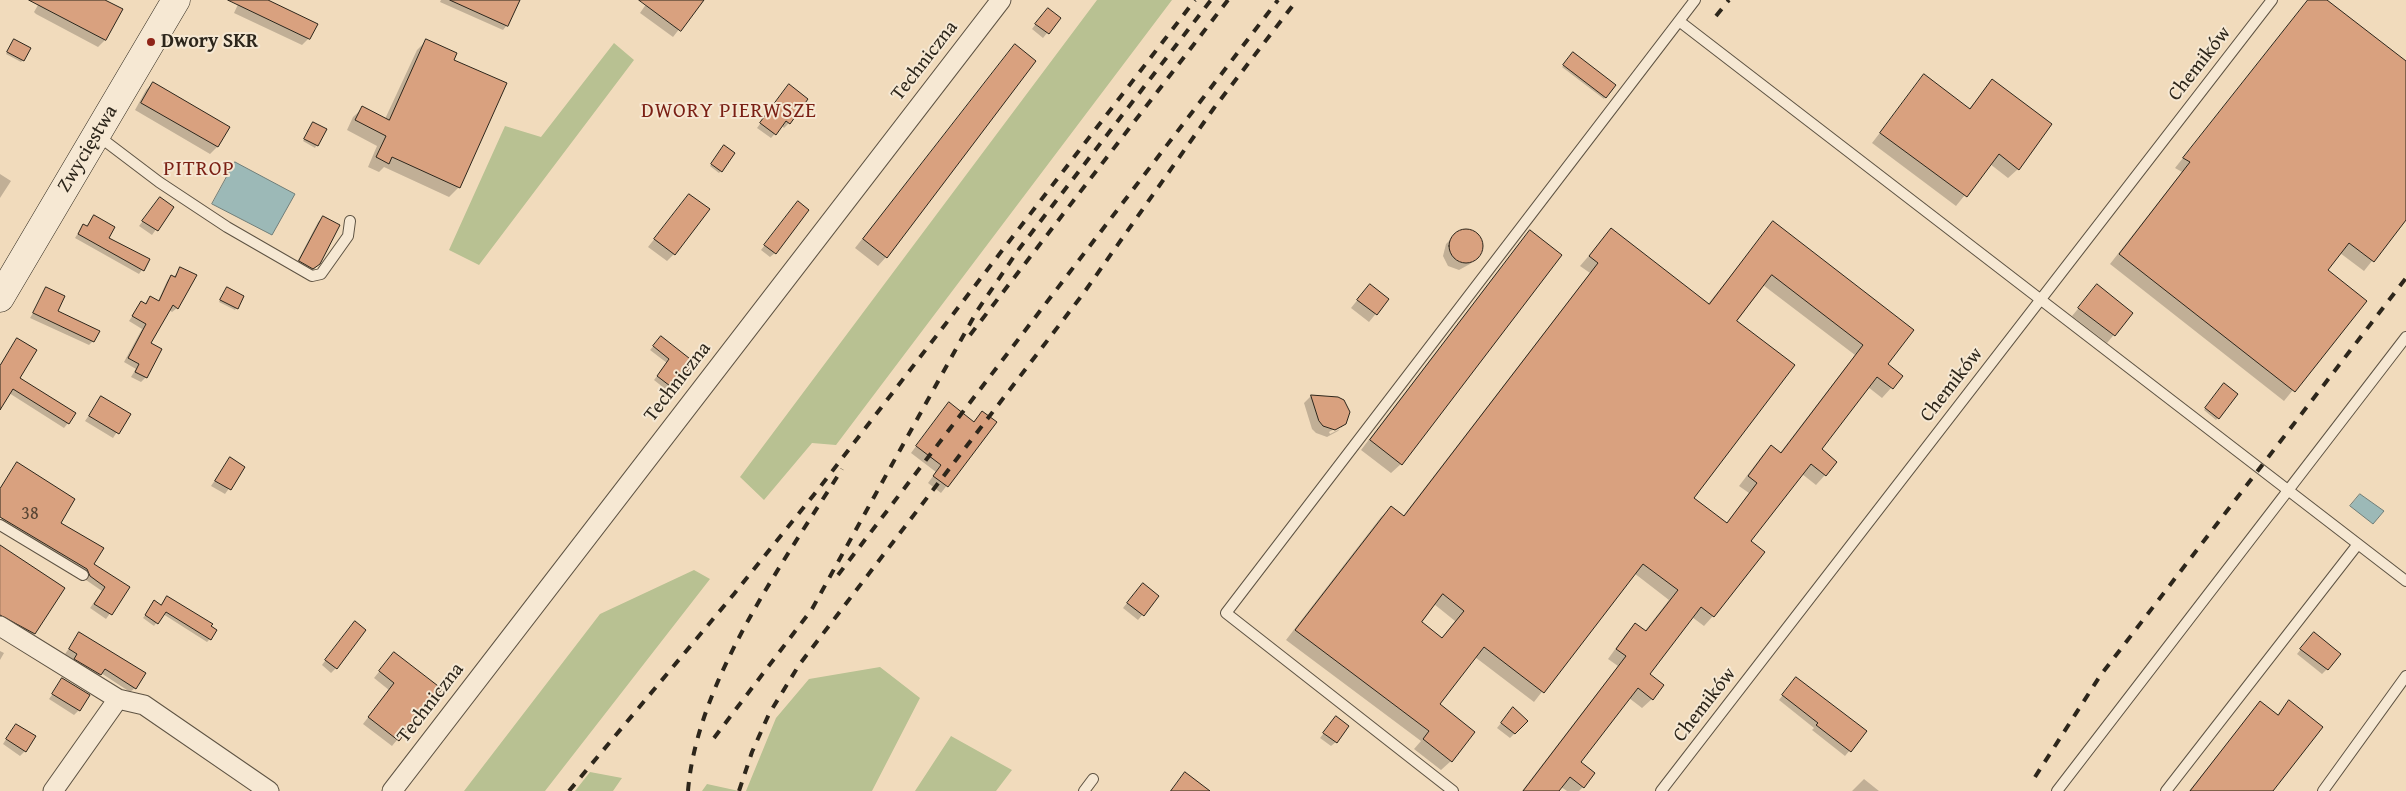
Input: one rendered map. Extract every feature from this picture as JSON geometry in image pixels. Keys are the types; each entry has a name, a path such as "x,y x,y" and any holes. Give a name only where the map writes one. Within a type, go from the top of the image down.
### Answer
{"street":[{"name":"Zwycięstwa","path":"0,298 176,0"},
{"name":"Techniczna","path":"392,791 1001,0"},
{"path":"0,626 118,699 144,705 269,791"},
{"path":"53,791 118,699"}],"lane":[{"path":"1453,791 1226,613 1695,0"},
{"name":"Chemików","path":"1661,791 2272,0"},
{"path":"1679,21 2406,581"},
{"path":"96,134 159,182 212,217 312,276 321,274 348,236 350,221"},
{"path":"2057,791 2406,337"},
{"path":"0,525 83,575"},
{"path":"2166,791 2358,544"},
{"path":"2323,791 2406,676"},
{"path":"1084,791 1093,779"}],"green space":[{"path":"1097,0 1172,0 836,445 812,443 764,500 740,477"},
{"path":"614,43 634,60 479,265 449,250 505,126 541,137"},
{"path":"694,570 710,579 545,791 464,791 600,614"},
{"path":"880,667 920,698 872,791 746,791 776,718 809,679"},
{"path":"951,736 1012,770 996,791 915,791"},
{"path":"590,772 622,778 613,791 575,791"},
{"path":"707,784 739,791 702,791"}],"water":[{"path":"235,162 295,194 272,235 212,204"},
{"path":"2360,494 2384,511 2373,524 2350,506"}],"building":[{"path":"29,0 105,0 123,9 106,40"},
{"path":"228,0 268,0 318,24 310,39"},
{"path":"450,0 520,0 508,26"},
{"path":"639,0 704,0 681,31"},
{"path":"2308,0 2327,0 2406,61 2406,220 2374,262 2349,243 2328,270 2367,301 2295,392 2119,254 2190,162 2183,158"},
{"path":"1048,8 1061,18 1049,34 1035,24"},
{"path":"14,39 31,48 24,61 7,52"},
{"path":"426,39 457,53 454,60 507,83 460,188 392,157 389,164 376,157 386,136 355,120 362,106 389,120"},
{"path":"1015,44 1036,61 887,258 863,239"},
{"path":"1573,52 1616,85 1606,98 1563,65"},
{"path":"1924,74 1970,109 1992,79 2052,124 2019,170 1999,154 1967,197 1880,133"},
{"path":"153,82 230,127 218,147 141,103"},
{"path":"789,84 808,99 790,124 786,121 776,135 760,123"},
{"path":"313,122 327,129 318,146 304,139"},
{"path":"724,145 735,153 722,172 711,164"},
{"path":"689,194 710,209 675,255 654,239"},
{"path":"160,197 174,207 158,231 142,221"},
{"path":"798,201 809,210 776,254 764,245"},
{"path":"94,215 115,227 109,238 150,259 144,271 78,234 83,224 87,226"},
{"path":"323,216 340,225 320,264 313,269 299,261"},
{"path":"1773,221 1914,330 1888,364 1903,376 1893,389 1877,377 1822,449 1837,462 1826,476 1811,464 1751,541 1765,552 1714,617 1701,607 1650,674 1664,685 1653,700 1638,688 1581,762 1595,773 1584,788 1570,777 1559,791 1523,791 1626,656 1616,649 1635,623 1646,631 1678,590 1643,564 1544,693 1484,647 1440,704 1475,732 1452,762 1423,739 1429,731 1295,630 1391,506 1404,516 1598,263 1589,256 1611,228 1709,304","holes":["1772,275 1863,345 1781,453 1771,445 1748,476 1757,483 1727,523 1694,498 1795,365 1737,321","1443,594 1464,611 1442,638 1422,622"]},
{"path":"1466,229 1478,234 1483,246 1478,258 1466,263 1454,258 1449,246 1454,234"},
{"path":"1530,230 1562,255 1402,465 1370,440"},
{"path":"180,267 197,275 178,309 173,305 151,343 162,349 147,378 135,372 139,364 128,358 146,324 132,316 141,301 146,304 150,296 159,301 171,275 175,277"},
{"path":"1370,284 1389,299 1377,315 1357,300"},
{"path":"2097,284 2133,313 2115,336 2078,308"},
{"path":"46,287 65,296 58,311 100,331 94,342 33,313"},
{"path":"227,287 244,296 238,309 220,300"},
{"path":"661,336 694,362 674,389 657,376 669,359 653,346"},
{"path":"17,338 37,350 20,378 76,413 69,424 13,389 0,410 0,366"},
{"path":"2224,383 2238,394 2219,419 2205,408"},
{"path":"1311,395 1338,397 1344,400 1350,412 1346,424 1335,430 1323,426 1319,421"},
{"path":"101,396 131,414 119,434 89,416"},
{"path":"949,402 974,422 982,411 997,422 948,487 933,476 941,465 916,446"},
{"path":"230,457 245,467 231,490 215,481"},
{"path":"17,462 75,499 61,523 104,548 94,564 130,587 112,615 94,604 105,587 90,576 87,569 0,517 0,489"},
{"path":"0,545 65,588 35,634 0,615"},
{"path":"1143,583 1159,596 1144,616 1127,603"},
{"path":"167,596 213,624 211,626 217,630 211,640 166,612 158,624 145,615 154,600 161,605"},
{"path":"355,621 366,630 337,669 325,660"},
{"path":"79,632 146,673 136,689 105,669 101,675 74,659 77,654 69,649"},
{"path":"2314,632 2341,654 2328,670 2300,649"},
{"path":"394,652 442,689 427,709 425,707 399,741 368,717 394,683 379,671"},
{"path":"1796,677 1867,731 1851,752 1782,695"},
{"path":"62,678 90,695 80,711 52,694"},
{"path":"2289,700 2323,727 2273,791 2190,791 2260,701 2278,715"},
{"path":"1513,707 1528,721 1515,734 1501,723"},
{"path":"1336,716 1349,726 1337,743 1323,733"},
{"path":"16,724 36,736 26,752 6,739"},
{"path":"1185,772 1210,791 1171,791"}],"railway":[{"path":"569,791 734,594 820,487 1195,0"},
{"path":"714,738 812,609 977,311 1019,249 1211,0"},
{"path":"970,335 1228,0"},
{"path":"838,575 1278,0"},
{"path":"739,791 752,752 769,714 799,665 1083,294 1214,108 1297,0"},
{"path":"1716,16 1729,0"},
{"path":"2035,777 2100,676 2406,278"},
{"path":"688,791 695,749 708,707 725,665 770,582 842,469"}],"place":[{"name":"Dwory SKR","path":"151,42"}],"district":[{"name":"DWORY PIERWSZE","path":"729,112"},
{"name":"PITROP","path":"199,170"}]}
